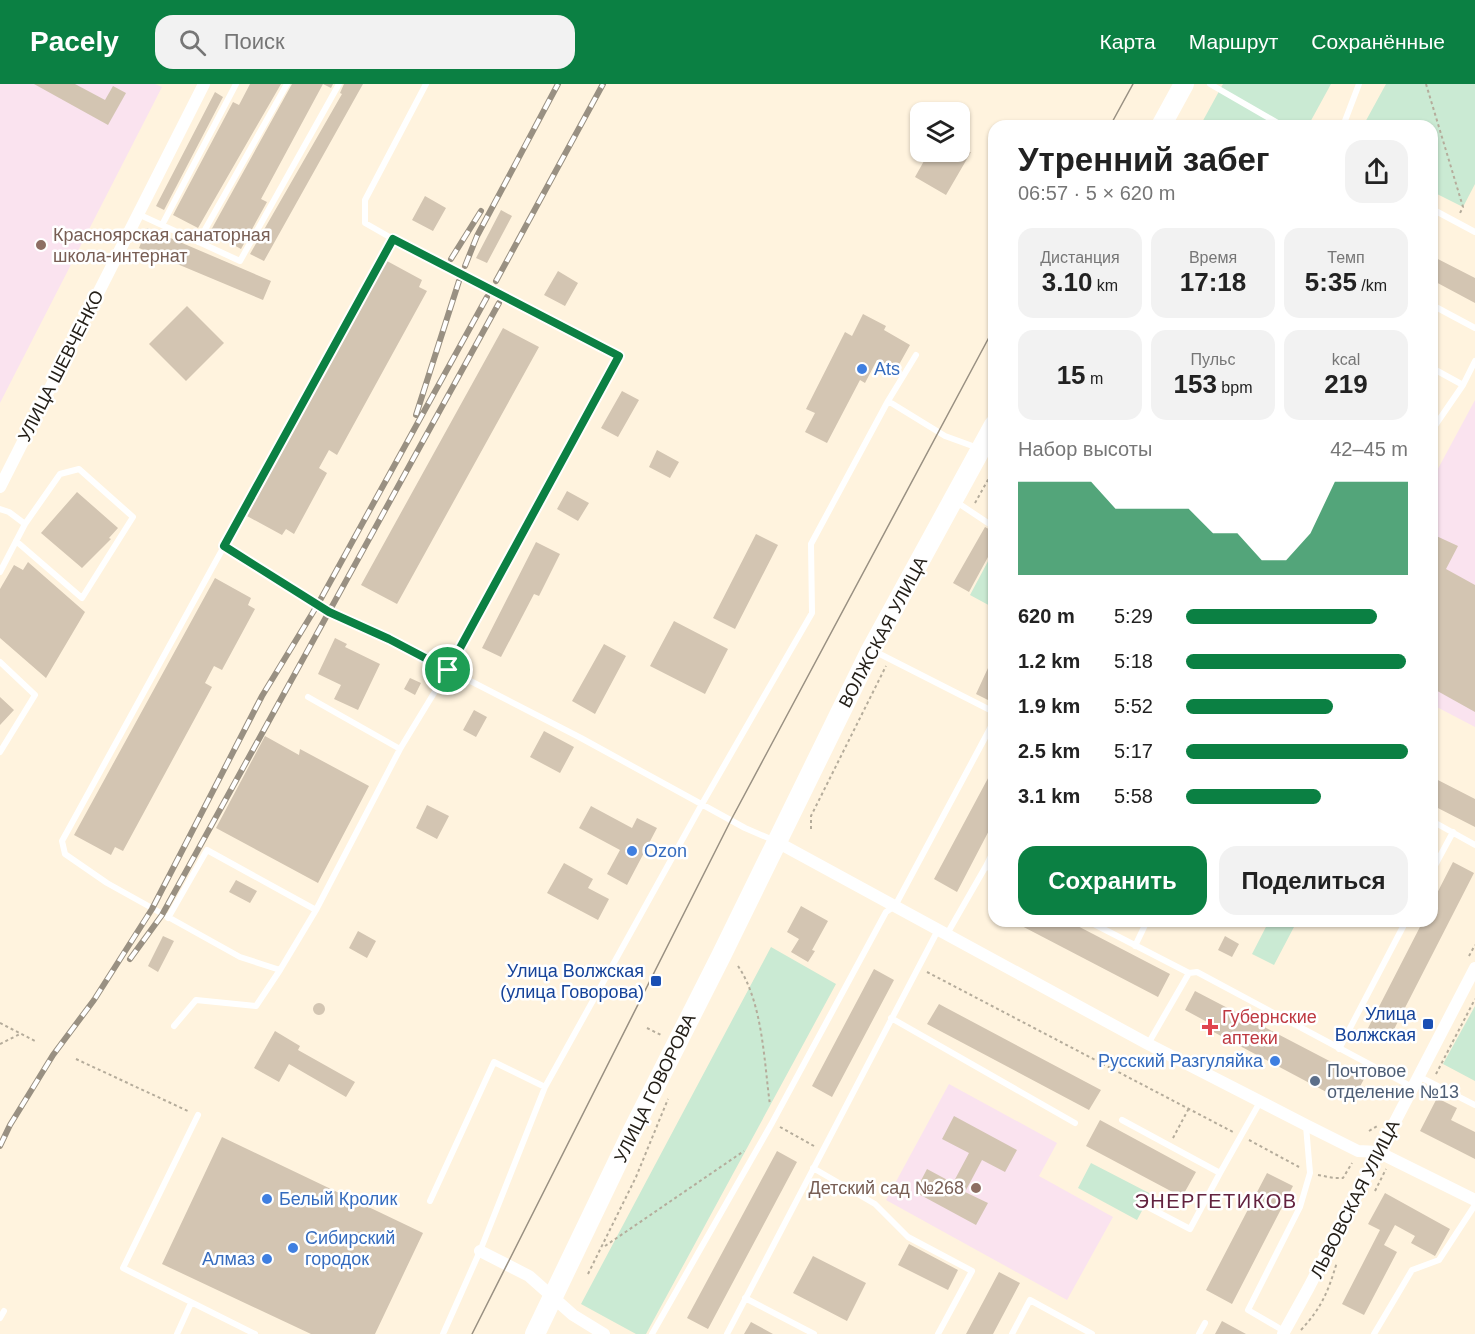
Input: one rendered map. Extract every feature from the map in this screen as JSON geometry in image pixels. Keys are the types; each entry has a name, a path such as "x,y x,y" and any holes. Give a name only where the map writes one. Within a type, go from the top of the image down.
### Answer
{"main road":[{"path":"1164,120 1184,84"},
{"name":"ВОЛЖСКАЯ УЛИЦА","path":"777,842 871,650 988,436"},
{"name":"УЛИЦА ГОВОРОВА","path":"535,1334 633,1130 777,842"}],"street":[{"name":"УЛИЦА ШЕВЧЕНКО","path":"0,487 200,86"},
{"path":"777,842 1148,1044 1358,1151 1378,1152 1475,1200"},
{"name":"ЛЬВОВСКАЯ УЛИЦА","path":"1284,1333 1474,972"},
{"path":"480,1251 529,1276 573,1315 604,1334"}],"lane":[{"path":"162,225 236,84"},
{"path":"198,242 287,84"},
{"path":"138,214 240,261 339,84"},
{"path":"174,1026 196,1000 256,1006 280,970 316,910 400,749 448,670 619,356 365,223 365,200 426,84"},
{"path":"1210,84 1273,120"},
{"path":"1345,120 1359,84"},
{"path":"1438,212 1475,232"},
{"path":"280,970 240,957 107,884 65,854 62,841 393,239"},
{"path":"1438,308 1475,328"},
{"path":"443,1334 480,1251 545,1087 702,804 812,613 811,544 888,401 916,355"},
{"path":"1438,421 1463,385 1475,361"},
{"path":"1438,371 1463,385"},
{"path":"888,401 945,436 981,449"},
{"path":"0,572 16,541 25,524 60,474 79,470 133,517 82,598 16,541"},
{"path":"953,501 988,524"},
{"path":"0,509 9,512 25,524"},
{"path":"224,546 329,612 389,639 581,738 745,828 777,842"},
{"path":"871,650 988,709"},
{"path":"0,662 35,694 0,752"},
{"path":"308,697 400,749"},
{"path":"652,1334 772,1123 886,912 895,906 988,732"},
{"path":"1438,824 1475,845"},
{"path":"1438,860 1453,832"},
{"path":"168,918 207,850 316,910"},
{"path":"727,1334 918,968 988,862"},
{"path":"1099,927 1189,973 1197,972 1339,1049 1475,1105"},
{"path":"1135,946 1144,927"},
{"path":"1339,1049 1403,927"},
{"path":"1148,1044 1189,973"},
{"path":"891,1018 1075,1123"},
{"path":"430,1201 494,1062 545,1087"},
{"path":"1148,1207 1190,1229 1260,1101"},
{"path":"198,1115 123,1268 255,1334"},
{"path":"1122,1120 1220,1173"},
{"path":"1284,1333 1248,1310 1300,1207 1310,1173 1306,1125"},
{"path":"813,1168 876,1204 908,1237 972,1271 938,1334"},
{"path":"1374,1334 1412,1270 1439,1260 1475,1205"},
{"path":"746,1298 814,1334"},
{"path":"1012,1334 1030,1300 1092,1334"},
{"path":"177,1334 191,1303"},
{"path":"0,1318 4,1311"},
{"path":"1198,1334 1204,1323"}],"path":[{"path":"1426,84 1437,120"},
{"path":"1438,124 1463,207 1456,222"},
{"path":"970,513 988,480"},
{"path":"811,829 811,816 890,659"},
{"path":"738,966 746,977 758,1019 772,1123 822,1150"},
{"path":"918,968 1310,1173 1343,1178 1352,1163"},
{"path":"0,1023 35,1041"},
{"path":"0,1044 20,1034"},
{"path":"76,1059 198,1115"},
{"path":"588,1274 603,1248 636,1177 657,1122 672,1091"},
{"path":"1169,1146 1189,1108"},
{"path":"603,1248 749,1148"}],"shaded area":[{"name":"Красноярская санаторная школа-интернат","path":"0,84 155,84 162,87 0,403"},
{"path":"1475,400 1475,727 1438,708 1438,469"},
{"name":"Детский сад №268","path":"949,1084 1057,1143 1039,1176 1113,1217 1067,1300 886,1200"}],"green space":[{"path":"1223,84 1331,84 1311,120 1203,120"},
{"path":"1386,84 1475,84 1475,184 1463,207 1438,194 1438,120 1366,120"},
{"path":"988,561 988,605 970,595"},
{"path":"1266,927 1294,927 1274,965 1252,954"},
{"path":"771,947 836,984 646,1334 636,1334 581,1304"},
{"path":"1475,1006 1475,1081 1443,1064"},
{"path":"1091,1163 1151,1194 1137,1220 1078,1188"}],"building":[{"path":"34,84 75,84 105,100 113,86 126,93 108,125"},
{"path":"250,84 281,84 198,228 173,215 233,102 239,105"},
{"path":"292,84 323,84 261,199 267,202 241,249 210,232"},
{"path":"344,84 363,84 264,261 250,254 342,94 340,93"},
{"path":"215,92 223,97 164,210 156,206"},
{"path":"923,162 965,162 946,195 915,177"},
{"path":"425,196 446,208 433,231 412,220"},
{"path":"501,210 512,216 487,263 476,258"},
{"path":"147,228 271,281 263,300 139,248"},
{"path":"1438,259 1475,278 1475,303 1438,283"},
{"path":"387,261 422,280 419,287 427,291 337,455 329,450 319,468 327,473 294,534 286,529 282,535 247,516"},
{"path":"558,271 578,283 565,306 544,295"},
{"path":"187,306 224,343 186,381 149,344"},
{"path":"863,314 886,326 884,330 910,345 896,370 877,360 865,383 860,380 827,443 805,432 815,413 806,409 845,332 852,336"},
{"path":"503,328 539,347 397,604 361,585"},
{"path":"622,391 639,400 618,437 601,428"},
{"path":"657,450 679,462 670,478 649,467"},
{"path":"567,491 589,503 578,521 557,509"},
{"path":"77,492 118,528 109,538 111,539 82,568 41,533"},
{"path":"985,527 988,529 988,557 969,592 953,583"},
{"path":"756,534 778,545 735,629 713,618"},
{"path":"1438,537 1458,546 1446,569 1475,585 1475,712 1438,691"},
{"path":"536,542 560,554 539,596 534,594 501,657 482,648"},
{"path":"28,562 85,612 46,678 0,638 0,589 14,565 23,570"},
{"path":"215,578 251,598 248,605 255,609 222,670 214,666 205,683 212,687 123,851 115,847 111,855 74,835"},
{"path":"674,621 728,649 705,694 650,666"},
{"path":"335,638 347,644 345,647 380,664 358,710 334,699 341,685 318,674"},
{"path":"604,644 626,656 595,714 572,701"},
{"path":"988,668 988,700 976,694"},
{"path":"410,678 421,683 415,695 404,689"},
{"path":"0,697 14,710 0,725"},
{"path":"474,710 487,717 476,737 463,730"},
{"path":"544,731 574,747 560,773 530,757"},
{"path":"265,736 299,755 300,749 369,786 318,883 216,828"},
{"path":"988,778 988,833 957,892 934,879"},
{"path":"1438,780 1475,799 1475,827 1438,808"},
{"path":"427,805 449,816 437,839 416,828"},
{"path":"591,806 632,828 637,818 657,828 627,885 607,874 620,850 579,828"},
{"path":"1453,862 1474,873 1387,1043 1366,1032 1420,927 1438,927 1438,891"},
{"path":"564,863 593,879 588,888 609,899 598,920 547,893"},
{"path":"236,880 257,891 250,903 229,892"},
{"path":"801,906 828,921 808,962 791,952 799,939 787,932"},
{"path":"1024,927 1080,927 1170,974 1158,997"},
{"path":"358,931 376,941 367,958 349,948"},
{"path":"163,936 174,941 158,972 148,966"},
{"path":"1225,936 1239,944 1232,957 1218,950"},
{"path":"874,969 894,980 832,1097 812,1086"},
{"path":"1195,991 1364,1079 1354,1098 1336,1089 1332,1095 1206,1028 1209,1023 1185,1010"},
{"path":"321,1003 325,1009 321,1015 317,1015 313,1007"},
{"path":"939,1004 1101,1090 1089,1110 927,1024"},
{"path":"275,1031 300,1046 298,1050 355,1082 346,1097 289,1064 279,1082 254,1068"},
{"path":"1437,1098 1457,1108 1451,1120 1475,1132 1475,1159 1420,1131"},
{"path":"954,1116 1017,1150 1005,1172 982,1160 965,1192 988,1203 976,1225 915,1192 927,1169 953,1183 969,1153 942,1139"},
{"path":"1100,1120 1196,1172 1182,1197 1086,1146"},
{"name":"Сибирский городок","path":"222,1137 423,1233 375,1334 311,1334 162,1264"},
{"path":"777,1151 797,1162 708,1329 687,1318"},
{"path":"1267,1173 1293,1186 1232,1304 1206,1290"},
{"path":"1385,1193 1450,1229 1435,1256 1411,1243 1415,1236 1395,1225 1384,1245 1397,1252 1364,1315 1342,1304 1380,1230 1368,1224"},
{"path":"909,1244 958,1270 948,1290 898,1265"},
{"path":"813,1256 866,1283 847,1321 793,1293"},
{"path":"999,1272 1020,1283 993,1334 966,1334"},
{"path":"1222,1321 1246,1334 1215,1334"},
{"path":"751,1322 773,1334 744,1334"}],"tram line":[{"path":"1113,120 1133,84"},
{"path":"472,1334 731,820 988,339"}],"railway":[{"path":"465,266 477,236 558,84"},
{"path":"496,281 603,84"},
{"path":"451,259 481,211"},
{"path":"416,415 459,281"},
{"path":"0,1146 10,1125 53,1055 94,1000 152,909 262,696 318,604 487,297"},
{"path":"130,959 162,915 499,303"}],"place":[{"name":"Красноярская санаторная школа-интернат","path":"41,245"},
{"name":"Ats","path":"862,369"},
{"name":"Ozon","path":"632,851"},
{"name":"Улица Волжская (улица Говорова)","path":"656,981"},
{"name":"Улица Волжская","path":"1428,1024"},
{"name":"Губернские аптеки","path":"1210,1027"},
{"name":"Русский Разгуляйка","path":"1275,1061"},
{"name":"Почтовое отделение №13","path":"1315,1081"},
{"name":"Детский сад №268","path":"976,1188"},
{"name":"Белый Кролик","path":"267,1199"},
{"name":"Сибирский городок","path":"293,1248"},
{"name":"Алмаз","path":"267,1259"}],"district":[{"name":"ЭНЕРГЕТИКОВ","path":"1216,1201"}],"route":[{"path":"393,239 619,356 448,670 389,639 329,612 224,546 393,239"}]}
